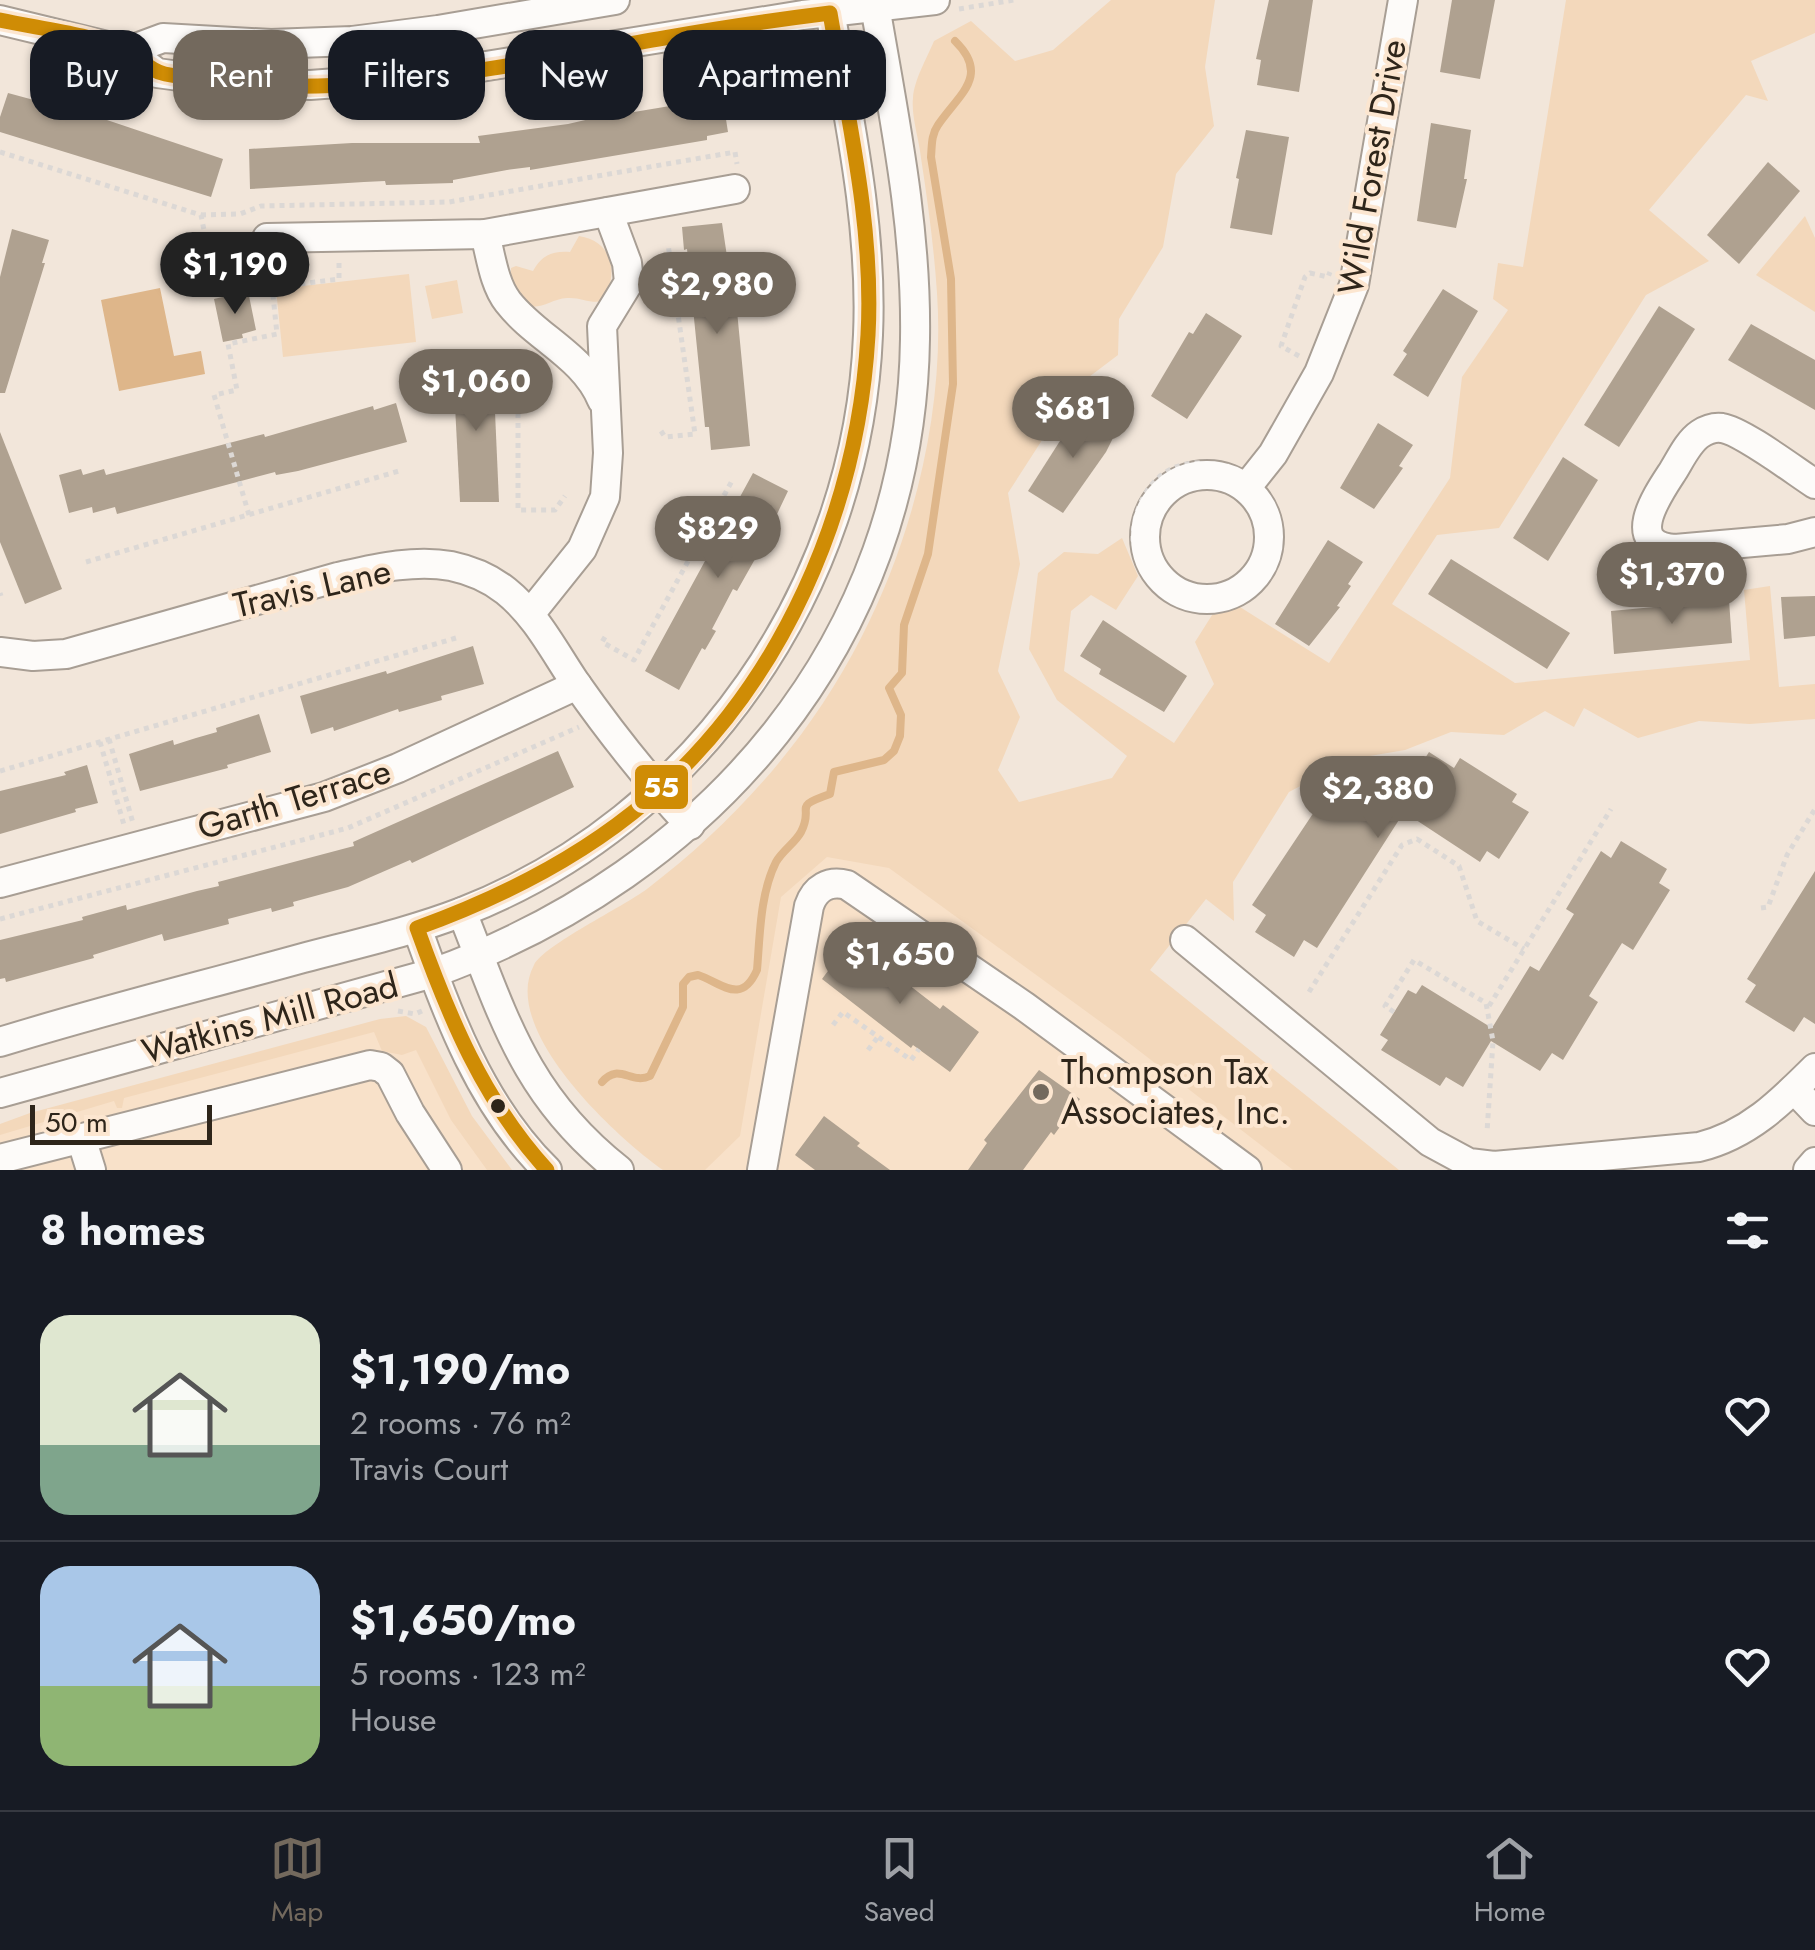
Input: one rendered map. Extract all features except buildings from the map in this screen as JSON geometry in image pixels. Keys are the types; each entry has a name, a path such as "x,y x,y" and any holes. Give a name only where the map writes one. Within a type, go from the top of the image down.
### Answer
{"street":[{"path":"153,42 163,38 271,44 352,41 438,30 559,5 615,0"},
{"path":"643,40 829,6 936,0"},
{"name":"Wild Forest Drive","path":"1241,475 1290,426 1320,373 1350,298 1361,258 1403,0"},
{"name":"Watkins Mill Road","path":"0,1094 433,973 480,956 603,892 690,825 766,747 836,644 878,550 900,471 912,398 915,286 903,169 875,4"},
{"path":"559,5 563,30"},
{"name":"Watkins Mill Road","path":"0,1042 417,928 462,912 547,871 590,844 658,790 692,758 725,718 784,631 831,532 858,431 868,332 866,240 829,6"},
{"path":"0,20 41,30"},
{"path":"153,71 224,82 310,85 418,77 505,64"},
{"path":"266,238 486,234 735,189"},
{"path":"530,614 582,550 602,508 608,477 602,326 628,282 627,263 608,212"},
{"path":"486,234 496,278 507,301 587,374 606,413"},
{"path":"1815,484 1732,432 1711,429 1693,440 1653,502 1647,521 1654,541 1667,549 1770,541 1815,532"},
{"path":"1208,474 1228,478 1241,475 1268,523 1269,544 1264,564 1252,581 1215,600 1194,599 1175,592 1159,578 1148,560 1144,540 1146,520 1155,501 1170,486 1208,474"},
{"name":"Travis Lane","path":"0,652 66,654 338,577 418,564 449,566 478,574 505,590 530,614 578,685 658,790 690,825"},
{"name":"Garth Terrace","path":"0,883 361,784 578,685"},
{"path":"762,1170 809,906 818,890 835,883 852,889 1024,1006 1247,1170"},
{"path":"462,912 514,1043 543,1094 571,1127 619,1170"},
{"path":"417,928 484,1088 518,1139 547,1170"},
{"path":"1185,940 1430,1142 1470,1163 1518,1166 1699,1148 1741,1133 1815,1068"},
{"path":"0,1159 376,1065 390,1074 447,1170"},
{"path":"1794,1089 1815,1111"},
{"path":"81,1138 91,1170"},
{"path":"1808,1170 1815,1162"}],"path":[{"path":"0,152 200,215 240,214 260,206 449,202 735,152 741,188 735,189"},
{"path":"200,215 209,256"},
{"path":"221,294 339,279 338,237"},
{"path":"661,431 664,437 695,434 668,244"},
{"path":"1298,360 1299,355 1281,346 1304,280 1310,273 1326,277 1330,272"},
{"path":"249,514 214,395 237,390 228,344 278,334 272,286"},
{"path":"511,384 518,411 518,510 555,510 565,496"},
{"path":"1144,540 1133,540 1136,507 1162,475 1194,463 1241,475"},
{"path":"86,562 398,471"},
{"path":"605,636 602,642 634,660 733,478"},
{"path":"0,771 456,638"},
{"path":"109,739 135,847"},
{"path":"0,919 348,828 552,739"},
{"path":"100,742 135,847"},
{"path":"1761,908 1768,907 1787,855 1815,809"},
{"path":"1487,1132 1493,1041 1489,1006 1611,810"},
{"path":"1310,992 1402,846 1416,839 1459,866 1477,921 1524,949"},
{"path":"1394,1012 1386,1006 1414,960 1489,1006"},
{"path":"833,1025 843,1012 911,1060 919,1049"},
{"path":"868,1050 878,1037"}],"shaded area":[{"path":"1111,0 1215,0 1205,67 1214,126 1176,174 1163,247 1119,319 1118,355 1077,386 1008,493 1020,564 998,671 1020,717 998,770 1019,802 1112,778 1127,756 1057,700 1029,649 1038,573 1064,552 1098,554 1122,538 1138,576 1116,610 1091,595 1071,611 1064,671 1174,743 1214,684 1195,642 1214,612 1240,607 1329,663 1450,478 1462,377 1508,310 1493,299 1498,263 1523,267 1566,0 1815,0 1815,33 1751,61 1768,101 1746,95 1649,210 1709,261 1646,295 1499,528 1437,535 1392,604 1515,683 1750,660 1744,590 1770,586 1779,687 1815,684 1815,719 1750,724 1699,721 1638,738 1584,708 1574,727 1545,711 1504,735 1451,732 1405,750 1352,759 1289,792 1233,882 1234,921 1206,899 1150,970 1399,1170 1293,1170 1120,1036 889,868 827,857 781,897 740,1136 705,1170 663,1170 592,1108 547,1049 533,1019 528,991 534,965 568,937 647,889 740,807 818,710 841,675 880,598 922,470 936,381 936,276 913,105 916,84 934,41 971,21 1015,61 1053,50"},
{"path":"1805,216 1815,238 1815,312 1756,275"},
{"path":"579,236 600,245 610,261 611,281 603,301 567,298 536,307 525,305 511,284 511,268 533,271 548,255 570,252"},
{"path":"409,274 416,342 283,357 276,289"},
{"path":"457,280 463,313 432,319 425,286"},
{"path":"160,288 174,356 201,351 205,374 119,391 101,300"},
{"path":"792,752 1347,1170 667,1170 624,908 698,851 742,810"},
{"path":"406,1016 426,1027 472,1116 512,1170 487,1170 451,1120 416,1050 402,1055 382,1051 374,1032 124,1098 122,1108 117,1108 114,1101 0,1135 0,1124 30,1113 380,1019"},
{"path":"398,1019 509,1170 0,1170 0,1125"}],"waterway":[{"path":"602,1082 614,1074 650,1076 683,1007 683,984 689,977 698,975 738,990 751,981 757,970 771,874 801,832 807,805 830,794 834,772 884,760 894,751 900,736 901,715 889,688 902,673 904,625 928,554 953,384 951,279 931,157 936,129 971,75 965,53 955,41"}],"transit line":[{"name":"55","path":"0,20 96,40 126,51 165,74 289,86 415,79 830,13 863,214 868,335 861,401 848,465 829,529 804,590 774,649 737,704 695,755 647,801 594,841 538,875 417,928 442,994 486,1086 547,1170"}],"place":[{"name":"Thompson Tax Associates, Inc.","path":"1041,1092"}]}
